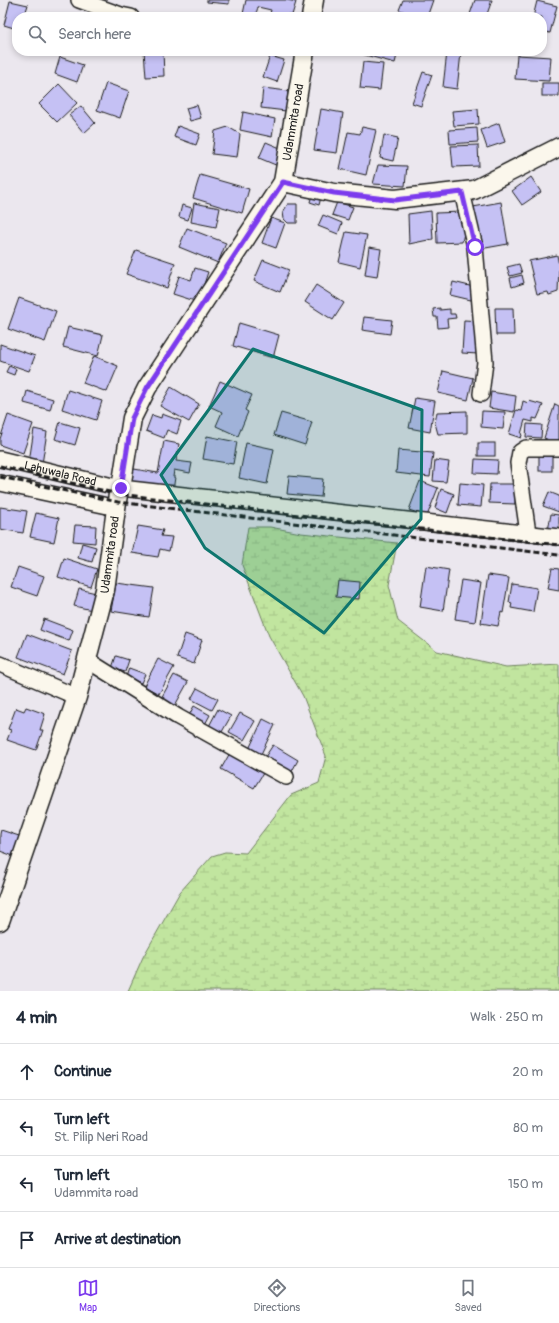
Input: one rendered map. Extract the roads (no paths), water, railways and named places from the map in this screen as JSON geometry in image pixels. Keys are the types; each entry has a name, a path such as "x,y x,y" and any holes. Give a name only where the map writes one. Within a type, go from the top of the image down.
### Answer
{"street":[{"path":"79,0 113,12"},
{"path":"312,12 314,0"},
{"name":"Udammita road","path":"0,921 77,697 87,660 105,590 118,494 121,488 132,418 147,388 283,182 304,56"},
{"path":"283,182 334,193 395,200 462,192 474,190 559,147"},
{"path":"462,192 475,247 485,362 481,394"},
{"path":"528,533 518,463 520,452 526,448 559,448"},
{"name":"Lahuwala Road","path":"0,460 121,488 559,537"},
{"path":"0,483 117,508"},
{"path":"87,660 178,716 286,777"},
{"path":"0,664 77,697"}],"railway":[{"path":"0,466 118,494 559,545"},
{"path":"0,477 118,502 559,555"}]}
